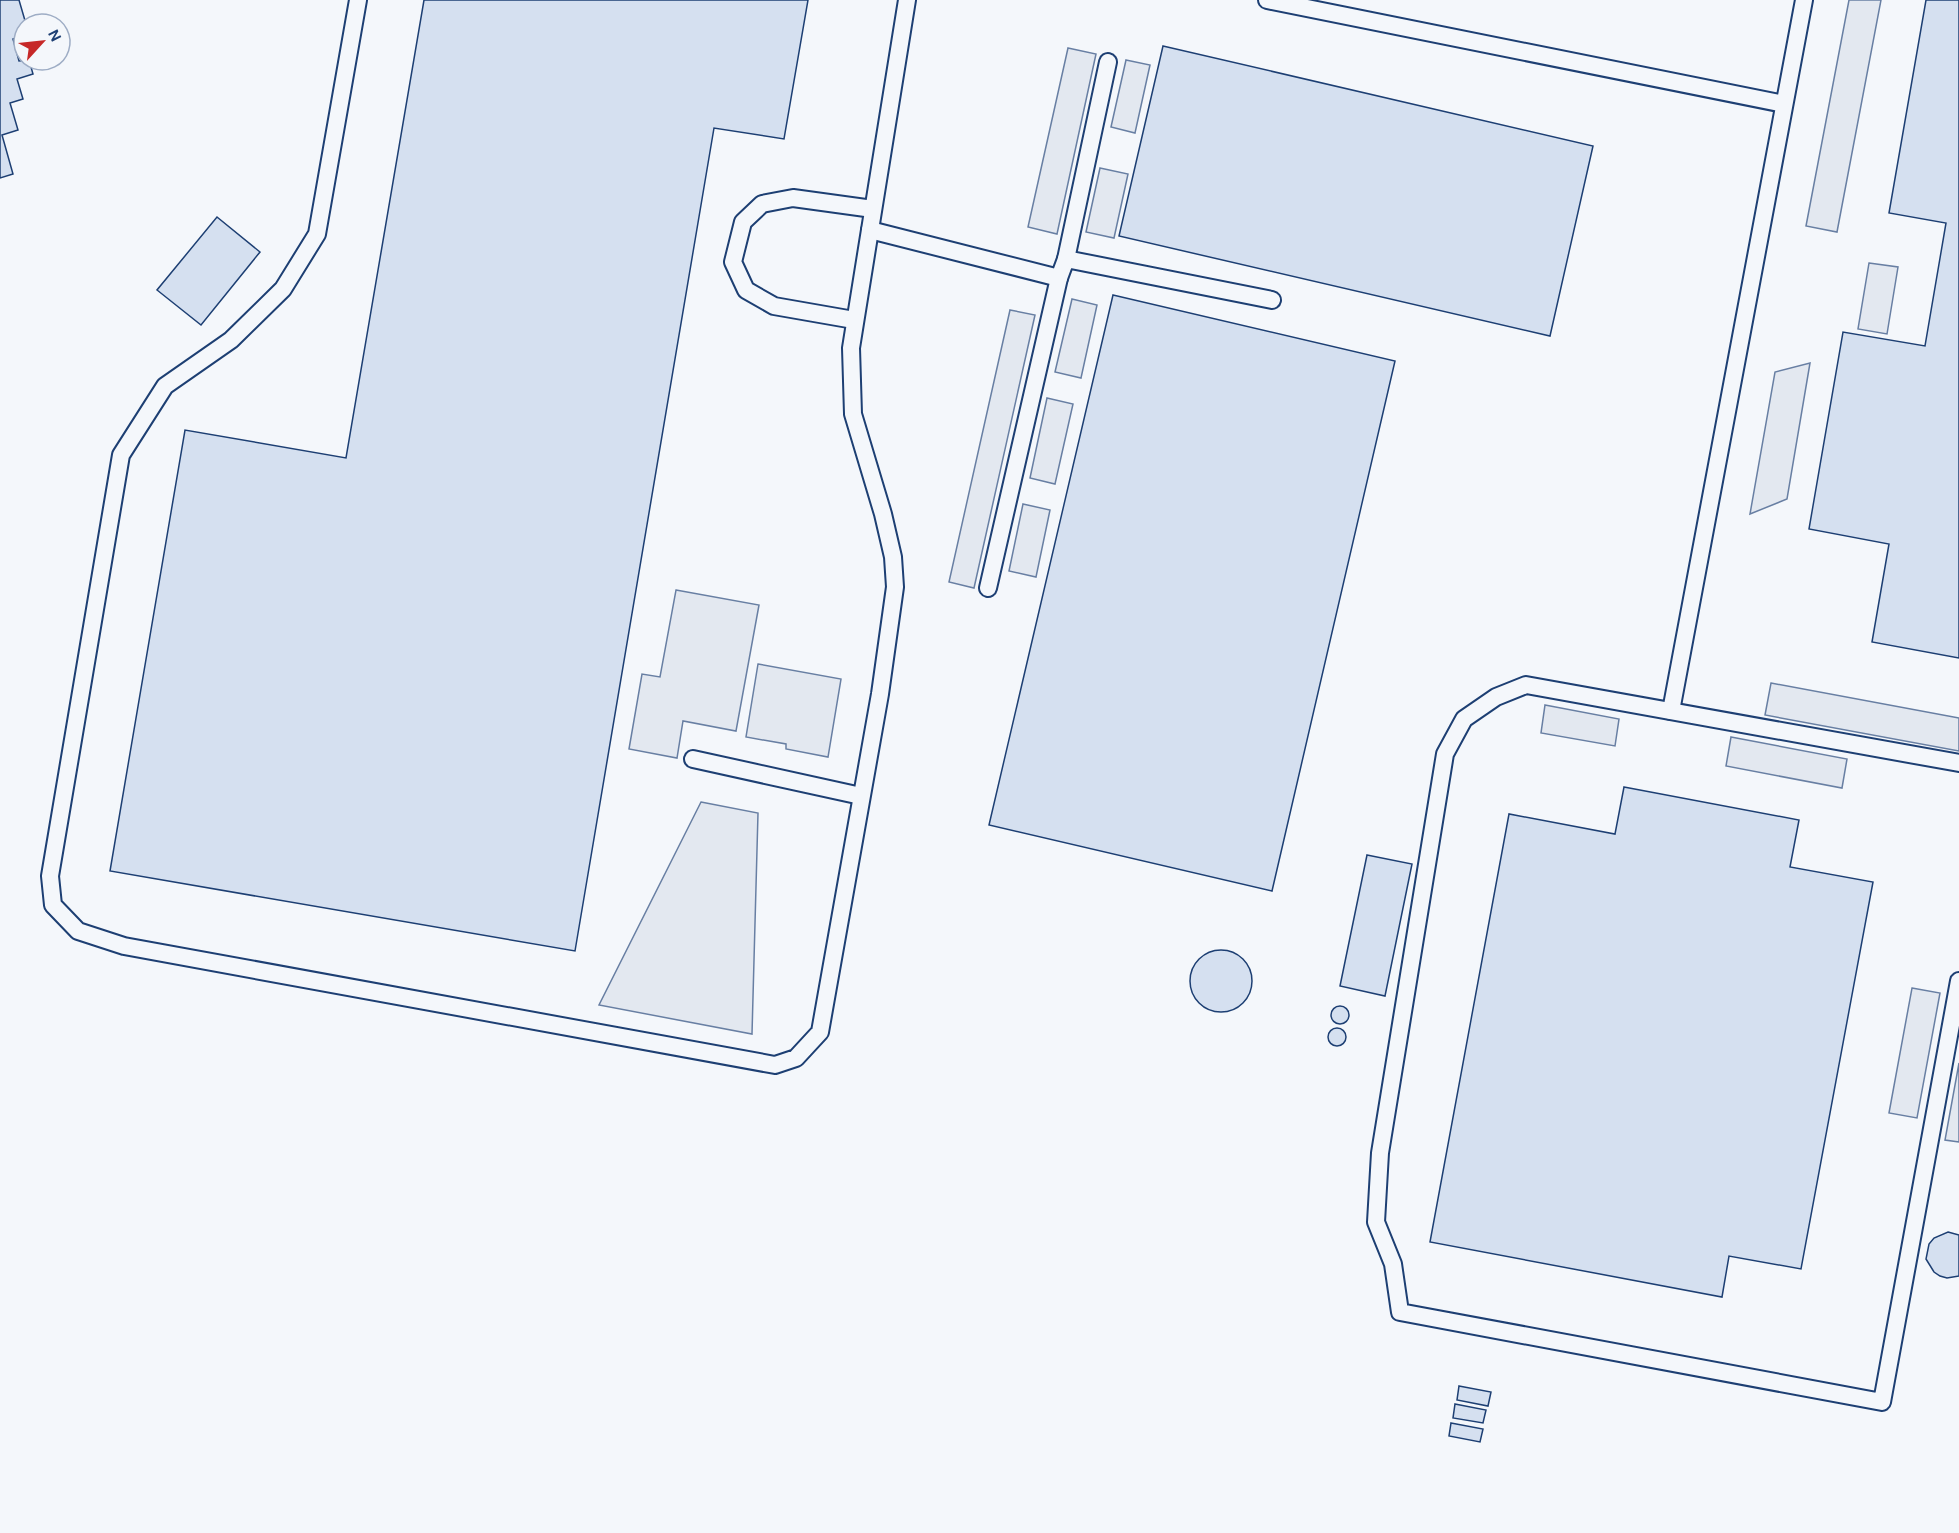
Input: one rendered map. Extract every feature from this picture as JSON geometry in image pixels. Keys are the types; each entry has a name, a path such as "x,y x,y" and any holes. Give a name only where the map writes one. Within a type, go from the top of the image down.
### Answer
{"lane":[{"path":"358,0 317,234 283,289 231,340 165,386 121,455 50,876 53,905 78,931 124,946 775,1065 796,1058 820,1032 880,694 895,587 893,557 883,514 853,414 850,348 907,0"},
{"path":"1267,0 1324,6 1784,104"},
{"path":"1671,711 1804,0"},
{"path":"988,588 1059,278 1066,259 1108,62"},
{"path":"854,320 774,306 746,290 733,262 743,222 762,204 793,198 873,209"},
{"path":"870,230 1059,278"},
{"path":"1066,259 1272,300"},
{"path":"1959,764 1526,686 1496,697 1464,719 1445,754 1380,1153 1376,1222 1393,1264 1400,1312 1882,1402 1959,981"},
{"path":"693,759 861,796"}],"shaded area":[{"path":"1849,0 1881,0 1837,232 1806,226"},
{"path":"1068,48 1096,54 1057,234 1028,227"},
{"path":"1126,60 1150,65 1135,133 1111,127"},
{"path":"1100,168 1128,174 1114,238 1086,232"},
{"path":"1869,263 1898,267 1887,334 1858,329"},
{"path":"1072,299 1097,305 1081,378 1055,372"},
{"path":"1010,310 1035,315 974,588 949,582"},
{"path":"1810,363 1787,499 1750,514 1775,372"},
{"path":"1047,398 1073,404 1055,484 1030,478"},
{"path":"1023,504 1050,510 1036,577 1009,571"},
{"path":"676,590 759,605 736,731 683,721 677,758 629,749 642,674 660,677"},
{"path":"758,664 841,679 828,757 786,749 786,744 746,737"},
{"path":"1771,683 1959,718 1959,751 1765,715"},
{"path":"1545,705 1619,719 1615,746 1541,733"},
{"path":"1731,737 1847,759 1842,788 1726,766"},
{"path":"701,802 758,813 752,1034 599,1005"},
{"path":"1912,988 1940,993 1917,1118 1889,1113"},
{"path":"1959,1063 1959,1142 1945,1140"}],"building":[{"path":"0,0 19,0 22,12 12,12 12,72 32,72 33,74 17,79 23,99 10,103 18,130 2,135 13,174 0,178"},
{"path":"424,0 808,0 784,139 714,128 575,951 110,871 185,430 346,458"},
{"path":"1926,0 1959,0 1959,658 1872,642 1889,544 1809,529 1843,332 1925,346 1946,223 1889,213"},
{"path":"1163,46 1593,146 1550,336 1119,236"},
{"path":"217,217 260,252 201,325 157,290"},
{"path":"1113,295 1395,361 1272,891 989,825"},
{"path":"1624,787 1799,820 1790,867 1873,882 1801,1269 1729,1256 1722,1297 1430,1242 1509,814 1615,834"},
{"path":"1367,855 1412,864 1385,996 1340,986"},
{"path":"1221,950 1233,952 1243,959 1250,969 1252,981 1250,993 1243,1003 1233,1010 1221,1012 1209,1010 1199,1003 1192,993 1190,981 1192,969 1199,959 1209,952"},
{"path":"1336,1006 1344,1006 1349,1011 1347,1022 1336,1024 1331,1019 1331,1011"},
{"path":"1333,1028 1341,1028 1346,1033 1344,1044 1333,1046 1328,1041 1328,1033"},
{"path":"1948,1232 1959,1235 1959,1276 1947,1278 1934,1272 1926,1259 1929,1244 1934,1238"},
{"path":"1459,1386 1491,1392 1488,1406 1457,1400"},
{"path":"1455,1404 1486,1410 1483,1423 1453,1418"},
{"path":"1451,1423 1483,1429 1480,1442 1449,1436"}]}
